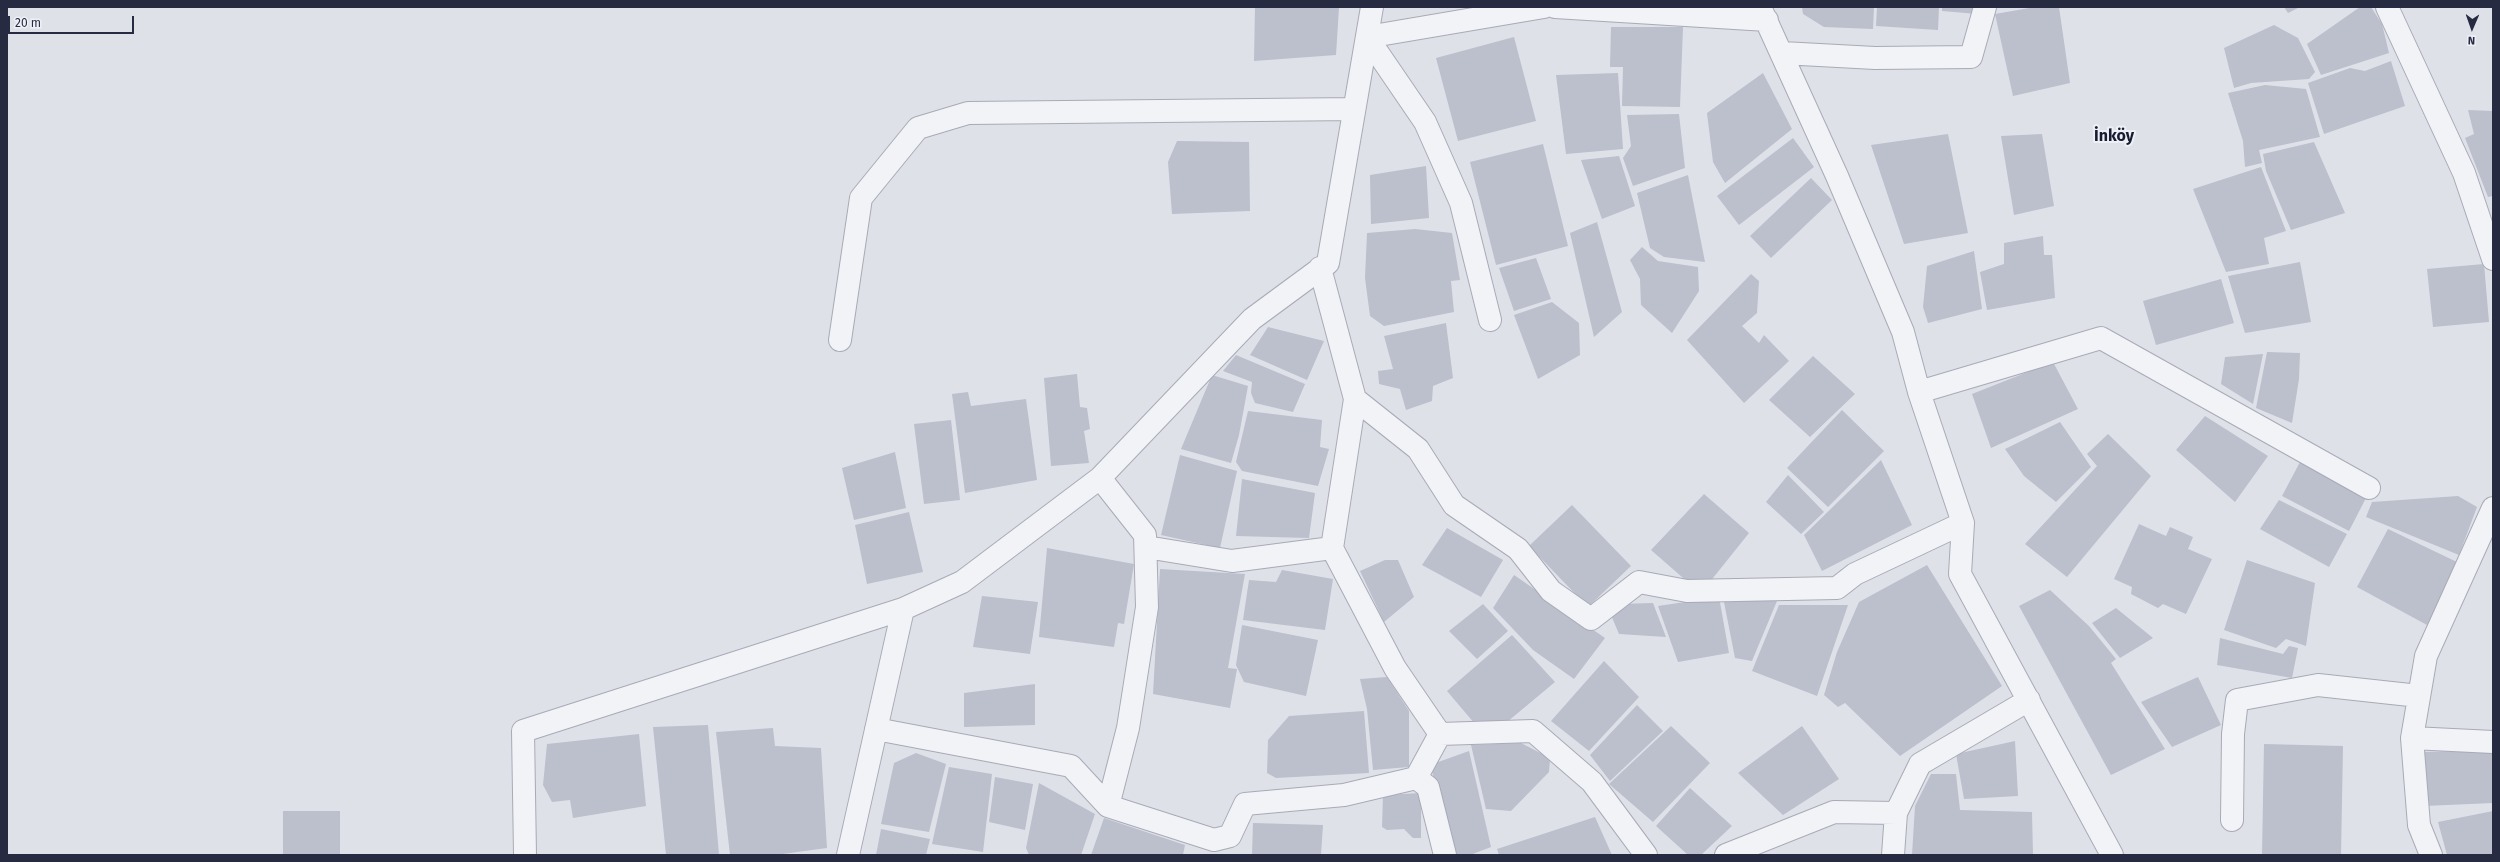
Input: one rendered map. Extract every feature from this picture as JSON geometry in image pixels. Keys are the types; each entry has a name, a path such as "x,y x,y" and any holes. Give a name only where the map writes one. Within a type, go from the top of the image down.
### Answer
{"street":[{"path":"525,855 523,731 903,609 962,582 1100,478 1252,319 1328,263 1372,7"},
{"path":"1367,37 1544,7"},
{"path":"1555,7 1764,14 1837,176 1903,332 1918,392 1963,523 1960,574 2112,855"},
{"path":"1782,53 1875,58 1971,57 1985,7"},
{"path":"2387,7 2464,173 2493,259"},
{"path":"1367,37 1425,122 1461,203 1490,320"},
{"path":"840,340 861,198 918,128 968,113 1354,109"},
{"path":"1320,268 1356,400 1332,548 1395,668 1440,734"},
{"path":"1918,392 2101,338 2369,488"},
{"path":"1356,400 1418,449 1454,505 1518,549 1551,591 1591,619 1639,582 1687,591 1837,588 1855,574 1963,523"},
{"path":"1100,478 1145,535 1146,547 1146,614 1128,728 1108,806"},
{"path":"2431,855 2418,825 2412,738 2426,656 2493,508"},
{"path":"1146,547 1232,561 1332,548"},
{"path":"848,855 903,609"},
{"path":"2232,820 2233,734 2237,700 2318,685 2419,696"},
{"path":"1893,855 1896,813 1920,764 2029,700"},
{"path":"876,729 1071,766 1108,806 1214,840 1230,836 1245,804 1344,795 1416,778 1440,734"},
{"path":"1440,734 1534,731 1592,782 1646,855"},
{"path":"2412,738 2493,742"},
{"path":"1416,778 1428,787 1445,855"},
{"path":"1726,855 1834,812 1896,813"}],"building":[{"path":"1255,7 1339,7 1336,55 1254,61"},
{"path":"1802,7 1874,7 1873,29 1824,27 1803,14"},
{"path":"1877,7 1939,7 1938,30 1876,26"},
{"path":"1942,7 1979,7 1977,14 1942,11"},
{"path":"2035,7 2059,7 2070,83 2013,96 1995,14"},
{"path":"2284,7 2300,7 2288,13"},
{"path":"2360,7 2371,7 2382,24 2389,53 2321,75 2307,44"},
{"path":"2274,25 2298,38 2315,72 2309,79 2251,83 2234,88 2224,48"},
{"path":"1611,27 1683,27 1680,107 1622,106 1623,67 1610,67"},
{"path":"1514,37 1536,121 1458,141 1436,58"},
{"path":"2391,61 2405,106 2324,134 2308,83 2350,68 2365,71"},
{"path":"1618,73 1623,149 1566,154 1556,75"},
{"path":"1763,73 1792,129 1725,183 1713,162 1707,113"},
{"path":"2265,85 2306,89 2320,137 2259,150 2262,163 2245,167 2243,141 2228,93"},
{"path":"2468,110 2493,111 2493,196 2488,197 2465,138 2474,134"},
{"path":"1679,114 1685,168 1633,186 1623,158 1631,146 1627,115"},
{"path":"1948,134 1968,233 1904,244 1871,145"},
{"path":"2042,134 2054,206 2014,215 2001,136"},
{"path":"1793,138 1814,167 1739,225 1717,196"},
{"path":"1177,141 1249,142 1250,211 1172,214 1168,162"},
{"path":"2314,142 2345,213 2291,230 2266,171 2263,154"},
{"path":"1543,144 1568,246 1496,265 1470,162"},
{"path":"1619,156 1635,206 1602,219 1581,160"},
{"path":"1426,166 1429,218 1371,224 1370,175"},
{"path":"2261,167 2286,231 2264,238 2269,264 2226,272 2193,189"},
{"path":"1688,175 1705,262 1664,257 1650,248 1637,193"},
{"path":"1811,178 1832,200 1771,258 1750,236"},
{"path":"1597,222 1622,312 1594,337 1570,233"},
{"path":"1415,229 1452,233 1460,280 1451,281 1454,312 1384,326 1370,316 1365,278 1367,233"},
{"path":"2043,236 2044,255 2052,255 2055,298 1987,310 1980,272 2004,264 2004,243"},
{"path":"1642,247 1658,261 1698,267 1699,291 1672,333 1641,305 1640,279 1630,260"},
{"path":"1974,251 1982,309 1928,323 1923,307 1927,266"},
{"path":"1536,258 1551,299 1514,311 1499,268"},
{"path":"2300,262 2311,322 2245,333 2228,276"},
{"path":"2484,264 2489,322 2433,327 2427,269"},
{"path":"1751,274 1759,281 1757,313 1742,326 1759,343 1764,335 1789,361 1744,403 1687,340"},
{"path":"2221,279 2234,323 2156,345 2143,301"},
{"path":"1552,302 1579,323 1580,355 1538,379 1514,315"},
{"path":"1446,323 1453,378 1433,386 1432,401 1406,410 1400,389 1379,384 1378,371 1393,369 1384,336"},
{"path":"1268,327 1324,341 1307,380 1250,355"},
{"path":"2267,352 2300,353 2299,379 2292,423 2256,408"},
{"path":"2263,354 2253,404 2221,384 2225,357"},
{"path":"1236,355 1305,384 1293,412 1255,403 1251,393 1252,382 1223,371"},
{"path":"1813,356 1855,394 1810,437 1769,400"},
{"path":"2053,362 2078,409 1991,448 1972,394"},
{"path":"1077,374 1080,407 1087,408 1090,429 1084,431 1089,463 1051,466 1044,378"},
{"path":"1212,375 1248,386 1239,435 1231,463 1181,449"},
{"path":"968,392 971,406 1026,399 1037,480 965,493 952,394"},
{"path":"1842,410 1884,451 1828,507 1787,468"},
{"path":"1248,411 1322,420 1320,447 1329,449 1318,486 1242,471 1236,462"},
{"path":"2205,416 2268,456 2235,502 2176,450"},
{"path":"951,420 960,500 924,504 914,424"},
{"path":"2060,422 2091,467 2056,502 2024,476 2005,449"},
{"path":"2108,434 2151,476 2067,577 2025,544 2097,466 2087,454"},
{"path":"895,452 906,508 854,520 842,468"},
{"path":"1180,455 1237,471 1220,548 1161,535"},
{"path":"1881,460 1912,525 1822,571 1804,535"},
{"path":"2300,462 2367,496 2349,531 2282,496"},
{"path":"1788,475 1824,512 1801,534 1766,502"},
{"path":"1242,479 1315,493 1309,538 1236,536"},
{"path":"1704,494 1749,533 1709,583 1690,584 1651,550"},
{"path":"2458,496 2477,507 2459,555 2366,517 2372,502"},
{"path":"2279,500 2347,534 2329,567 2260,529"},
{"path":"1572,505 1631,566 1588,607 1529,546"},
{"path":"909,512 923,572 867,584 855,525"},
{"path":"2139,524 2166,536 2170,527 2193,537 2188,549 2212,559 2186,614 2163,604 2158,608 2131,594 2132,587 2114,579"},
{"path":"1447,528 1503,560 1481,597 1422,565"},
{"path":"2388,529 2459,563 2427,625 2357,587"},
{"path":"1047,548 1134,564 1124,624 1118,623 1114,647 1039,637"},
{"path":"1385,560 1398,560 1414,597 1384,622 1360,571"},
{"path":"2247,560 2315,583 2306,646 2286,639 2276,648 2224,630"},
{"path":"1927,565 2002,686 1900,756 1845,703 1838,707 1824,695 1837,652 1859,602"},
{"path":"1160,569 1245,574 1228,668 1237,669 1230,708 1153,694"},
{"path":"1282,570 1333,579 1325,630 1243,620 1249,580 1276,582"},
{"path":"1514,575 1605,638 1574,679 1533,650 1493,608"},
{"path":"2050,590 2089,626 2116,659 2111,663 2165,749 2111,775 2019,606"},
{"path":"982,596 1038,602 1030,654 973,647"},
{"path":"1719,597 1729,653 1678,662 1658,606"},
{"path":"1723,597 1777,601 1752,661 1735,658"},
{"path":"1653,603 1666,637 1619,634 1611,615 1620,604"},
{"path":"1483,604 1508,631 1477,659 1449,631"},
{"path":"1779,605 1848,605 1817,696 1752,671"},
{"path":"2116,608 2153,638 2120,658 2092,623"},
{"path":"1242,625 1318,640 1306,696 1244,682 1236,665"},
{"path":"1512,635 1555,682 1501,727 1475,724 1447,691"},
{"path":"2220,638 2283,654 2289,646 2298,648 2292,678 2217,665"},
{"path":"1604,661 1639,697 1589,751 1551,721"},
{"path":"1387,677 1409,711 1409,767 1373,770 1367,709 1360,679"},
{"path":"2198,677 2221,725 2172,747 2141,702"},
{"path":"1035,684 1035,725 964,727 964,693"},
{"path":"1637,705 1663,731 1610,781 1590,755"},
{"path":"1364,711 1369,773 1276,778 1267,773 1268,740 1289,716"},
{"path":"708,725 719,855 666,855 653,727"},
{"path":"1671,726 1710,763 1653,822 1609,784"},
{"path":"1802,726 1839,779 1783,815 1738,773"},
{"path":"773,728 775,746 821,748 827,848 775,855 730,855 716,732"},
{"path":"639,734 646,806 573,818 570,800 552,802 543,785 547,744"},
{"path":"2015,741 2018,796 1964,799 1956,754"},
{"path":"1521,743 1550,758 1549,772 1511,811 1486,809 1471,745"},
{"path":"2264,744 2343,746 2341,855 2262,855"},
{"path":"2493,750 2493,803 2424,806 2421,752"},
{"path":"1469,751 1491,847 1470,855 1457,855 1430,765"},
{"path":"916,753 946,764 929,832 881,824 894,763"},
{"path":"949,767 992,774 983,852 932,844"},
{"path":"1931,774 1956,774 1960,810 2032,812 2033,855 1912,855 1915,806"},
{"path":"995,777 1033,784 1025,830 989,822"},
{"path":"1039,783 1095,814 1081,855 1029,855 1026,848"},
{"path":"1690,788 1732,826 1701,855 1688,855 1656,826"},
{"path":"1421,793 1421,838 1413,838 1404,829 1387,830 1382,827 1383,795"},
{"path":"283,811 340,811 340,855 283,855"},
{"path":"2493,811 2493,855 2447,855 2438,822"},
{"path":"1595,817 1612,855 1499,855 1497,849"},
{"path":"1104,818 1185,845 1183,855 1091,855"},
{"path":"1253,823 1323,825 1321,855 1252,855"},
{"path":"881,829 930,839 926,855 876,855"}],"district":[{"name":"İnköy","path":"2114,137"}]}
